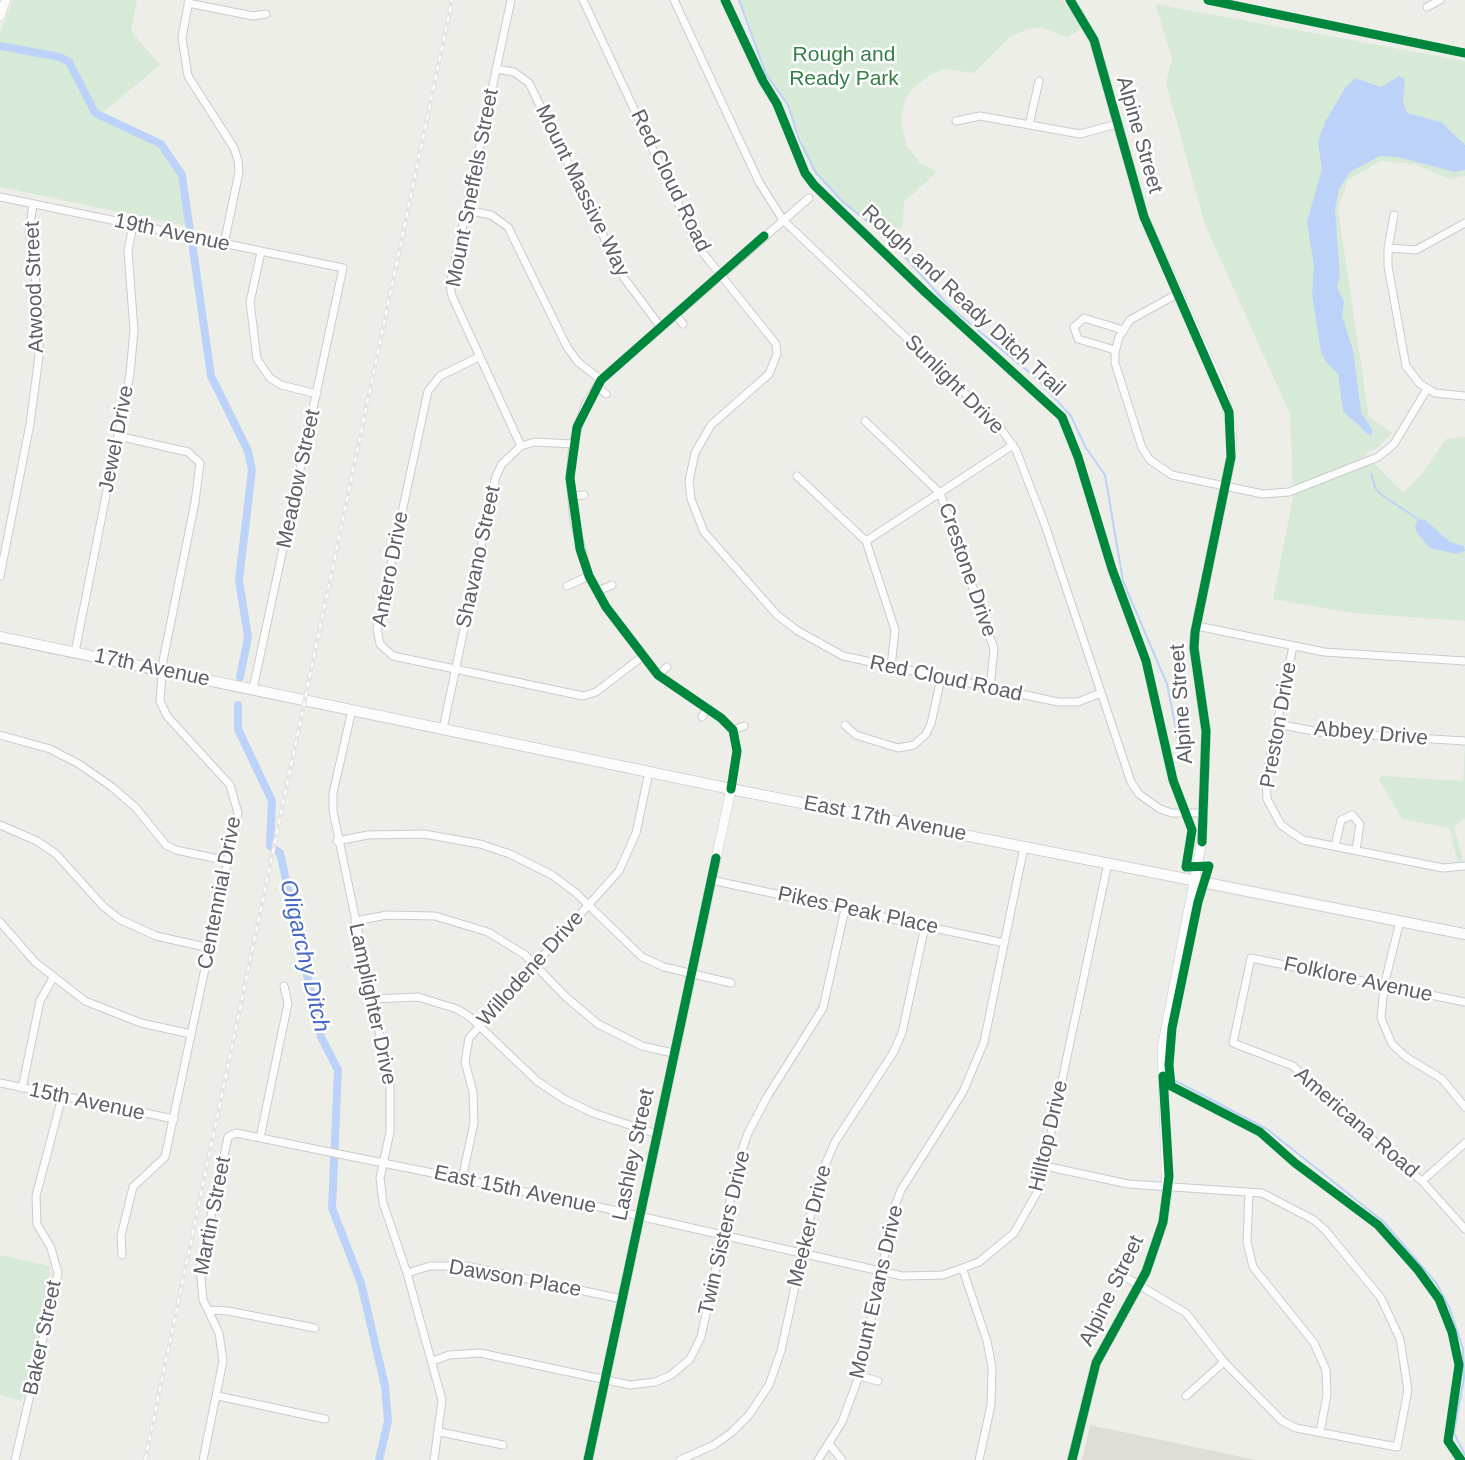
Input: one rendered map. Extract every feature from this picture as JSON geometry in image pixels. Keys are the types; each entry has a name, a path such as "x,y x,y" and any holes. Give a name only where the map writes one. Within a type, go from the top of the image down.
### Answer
{"main road":[{"name":"17th Avenue","path":"0,637 305,700"},
{"name":"East 17th Avenue","path":"305,700 731,789 1465,934"}],"street":[{"path":"0,16 6,0"},
{"name":"Mount Sneffels Street","path":"511,0 450,285 452,296 521,446"},
{"name":"Red Cloud Road","path":"583,0 699,248 771,334 777,354 769,374 712,425 701,440 690,481 695,516 704,532 759,597 798,631 843,656 990,689 1069,703 1101,693"},
{"name":"Sunlight Drive","path":"674,0 759,182 783,220 990,417 1013,445 1026,470 1130,782 1139,794 1160,809 1172,813 1202,813"},
{"name":"Alpine Street","path":"1070,0 1094,40 1144,217 1230,412 1231,457 1194,648 1206,732 1196,881 1162,1048 1168,1187 1156,1246 1139,1284 1096,1363 1072,1460"},
{"path":"1427,7 1440,0"},
{"path":"224,244 239,172 238,160 234,148 188,76 182,38 189,2 253,16 267,14"},
{"name":"Mount Massive Way","path":"496,69 514,72 529,83 624,278 660,326"},
{"path":"1029,125 1039,81"},
{"path":"956,121 980,116 1080,134 1117,124"},
{"name":"19th Avenue","path":"0,197 343,268"},
{"path":"744,726 733,730 707,708 658,675 597,591 589,576 574,522 573,444 585,405 599,383 660,326 809,198"},
{"name":"Atwood Street","path":"0,576 30,424 39,356 39,306 29,232 33,204"},
{"path":"466,210 491,215 508,227 567,347 606,394"},
{"path":"1394,215 1388,248 1388,267 1402,358 1411,375 1427,389 1445,396 1465,396"},
{"path":"1388,248 1408,250 1425,247 1465,223"},
{"name":"Jewel Drive","path":"75,652 130,374 134,330 128,267 134,225"},
{"path":"261,252 250,302 257,359 270,378 281,385 317,394"},
{"name":"Meadow Street","path":"253,689 343,268"},
{"path":"1179,293 1140,312 1123,330 1115,350 1115,363 1142,448 1150,460 1172,475 1278,494 1378,457 1394,444 1427,389"},
{"path":"675,314 683,324"},
{"path":"1115,350 1078,339 1074,327 1084,318 1123,330"},
{"name":"Antero Drive","path":"479,357 438,372 428,391 377,636 380,644 393,656 583,696 598,694 643,656"},
{"path":"866,421 940,494"},
{"name":"Centennial Drive","path":"118,436 188,452 198,460 201,469 162,670 160,701 164,712 214,764 235,795 238,813 165,1157 132,1187 121,1236 122,1255"},
{"path":"521,446 551,441 573,444"},
{"path":"866,541 1013,445"},
{"name":"Shavano Street","path":"443,729 496,476 510,454 521,446"},
{"path":"797,476 866,541 895,630 891,667"},
{"name":"Crestone Drive","path":"940,494 994,649 990,689"},
{"path":"572,496 584,495"},
{"path":"567,586 589,576"},
{"path":"597,591 612,585"},
{"path":"1197,626 1324,652 1465,661"},
{"name":"Preston Drive","path":"1293,646 1266,788 1273,813 1292,834 1335,846 1443,868 1465,866"},
{"path":"658,675 667,667"},
{"path":"538,687 539,677"},
{"path":"845,725 856,735 898,748 914,745 926,734 931,724 941,678"},
{"path":"702,718 707,708"},
{"name":"Lamplighter Drive","path":"352,710 332,800 337,841 390,1084 390,1132 383,1164 383,1203 407,1273 442,1400 440,1432 434,1460"},
{"name":"Abbey Drive","path":"1277,724 1319,732 1465,741"},
{"name":"Lashley Street","path":"590,1460 673,1053 731,789 737,751 733,730"},
{"path":"0,735 50,749 79,764 112,787 166,845 176,850 228,861"},
{"name":"Willodene Drive","path":"462,1179 474,1113 466,1050 480,1026 590,905 626,858 636,834 649,772"},
{"path":"1335,846 1341,820 1352,815 1360,824 1356,850"},
{"path":"0,825 37,841 56,854 118,919 156,936 210,947"},
{"path":"337,841 400,833 449,836 480,844 532,864 590,905 642,957 691,974 731,983"},
{"name":"Mount Evans Drive","path":"818,1460 830,1445 859,1376 901,1190 957,1103 976,1064 1024,847"},
{"name":"Hilltop Drive","path":"963,1270 997,1249 1014,1233 1038,1194 1108,863"},
{"name":"Pikes Peak Place","path":"711,880 1004,943"},
{"name":"Twin Sisters Drive","path":"433,1361 449,1355 480,1353 630,1385 655,1382 671,1376 690,1359 701,1337 722,1235 748,1133 767,1097 823,1008 845,909"},
{"path":"355,921 408,914 462,922 506,942 535,964 566,998 598,1024 642,1046 673,1053"},
{"path":"1400,921 1384,986 1381,1018 1392,1044 1406,1057 1442,1079 1465,1107"},
{"path":"0,922 53,978 85,1001 109,1013 191,1034"},
{"name":"Meeker Drive","path":"680,1460 714,1445 732,1432 760,1401 782,1351 802,1253 825,1161 902,1033 925,926"},
{"name":"Folklore Avenue","path":"1251,958 1465,1002"},
{"name":"Americana Road","path":"1251,958 1233,1043 1293,1066 1393,1158 1422,1181 1465,1229"},
{"path":"22,1088 40,1001 53,978"},
{"path":"260,1138 288,1003 284,986"},
{"path":"372,999 397,996 438,1001 457,1009 480,1026 513,1061 564,1099 593,1114 657,1134"},
{"name":"15th Avenue","path":"0,1083 174,1119"},
{"name":"Baker Street","path":"15,1460 58,1273 51,1248 37,1224 36,1196 62,1097"},
{"name":"East 15th Avenue","path":"231,1135 260,1138 462,1179 882,1271 923,1277 963,1270"},
{"name":"Martin Street","path":"203,1460 218,1396 222,1346 200,1284 200,1267 231,1135"},
{"path":"1422,1181 1465,1143"},
{"path":"1045,1166 1128,1184 1250,1193 1274,1198 1314,1220 1381,1298 1400,1339 1406,1363 1408,1390 1397,1447 1320,1432 1282,1421 1224,1362 1186,1313 1117,1272"},
{"path":"1250,1193 1247,1242 1253,1267 1314,1343 1326,1370 1327,1395 1320,1432"},
{"name":"Dawson Place","path":"407,1273 430,1266 466,1266 622,1299"},
{"path":"963,1270 987,1341 992,1367 991,1405 979,1460"},
{"path":"208,1310 228,1311 315,1328"},
{"path":"1186,1396 1224,1362"},
{"path":"859,1376 878,1381"},
{"path":"218,1396 325,1419"},
{"path":"440,1432 503,1445"},
{"path":"830,1445 842,1460"}],"shaded area":[{"path":"1090,1425 1256,1460 1082,1460"}],"green space":[{"path":"13,0 137,0 131,31 160,65 99,116 154,138 170,154 182,175 190,227 0,187 0,32"},
{"name":"Rough and Ready Park","path":"739,0 1062,0 1084,28 1067,37 1042,28 1028,29 1011,36 974,73 944,69 930,75 912,89 905,100 901,121 906,144 920,163 937,172 904,202 903,226 887,237 843,202 812,168 788,105 766,74"},
{"path":"1155,4 1465,61 1465,176 1449,179 1414,164 1380,161 1348,180 1338,209 1369,417 1392,433 1377,448 1365,454 1403,493 1423,472 1446,439 1465,437 1465,621 1353,613 1273,599 1293,497 1290,414 1205,225 1166,83 1172,58"},
{"path":"1465,741 1465,818 1454,827 1465,866 1459,868 1449,828 1402,819 1379,780 1381,776 1463,781"},
{"path":"0,1255 50,1266 49,1286 22,1401 0,1395"}],"water":[{"path":"1399,76 1405,79 1403,102 1407,113 1441,122 1465,145 1465,170 1455,172 1398,157 1380,156 1350,172 1339,189 1335,209 1340,277 1337,287 1344,302 1342,316 1353,350 1361,412 1373,431 1370,436 1343,411 1338,374 1321,352 1312,295 1314,266 1307,222 1322,169 1318,142 1325,122 1345,88 1355,78 1381,87"},
{"path":"1418,519 1425,520 1450,542 1464,546 1465,551 1456,554 1430,548 1417,533 1415,526"}],"waterway":[{"path":"739,0 766,74 788,105 799,139 816,173 843,202 887,237 950,307 1036,378 1071,416 1086,448 1105,475 1123,581 1167,684 1179,744"},
{"name":"Oligarchy Ditch","path":"0,46 60,57 69,62 95,113 161,144 182,175 190,231"},
{"name":"Oligarchy Ditch","path":"192,242 211,376 248,451 252,470 239,580 248,637 240,677"},
{"path":"1371,474 1376,489 1383,496 1418,519"},
{"name":"Oligarchy Ditch","path":"238,705 238,729 272,801 270,846 280,853 321,1037 338,1070 332,1208 361,1283 385,1386 388,1421 379,1460"},
{"path":"1172,1079 1267,1129 1384,1222 1437,1284 1450,1309 1463,1349 1464,1378 1454,1433 1465,1455"}],"railway":[{"path":"145,1460 452,0"}],"cycle path":[{"name":"Rough and Ready Ditch Trail","path":"725,0 763,81 777,104 805,173 814,185 925,292 1062,417 1078,457 1112,569 1146,661 1173,780 1192,830 1186,867 1209,866 1198,902 1172,1028 1169,1065 1171,1086 1260,1132 1295,1163 1378,1225 1418,1270 1439,1299 1452,1332 1459,1365 1448,1441 1461,1460"},
{"path":"1070,0 1094,40 1144,217 1229,412 1231,457 1195,632 1194,648 1206,731 1202,842"},
{"path":"1208,0 1465,53"},
{"path":"731,789 737,751 733,730 721,718 658,675 606,607 589,576 580,549 570,478 577,427 601,380 764,236"},
{"path":"588,1460 716,858"},
{"path":"1072,1460 1096,1363 1146,1272 1163,1222 1169,1176 1163,1076"}]}
